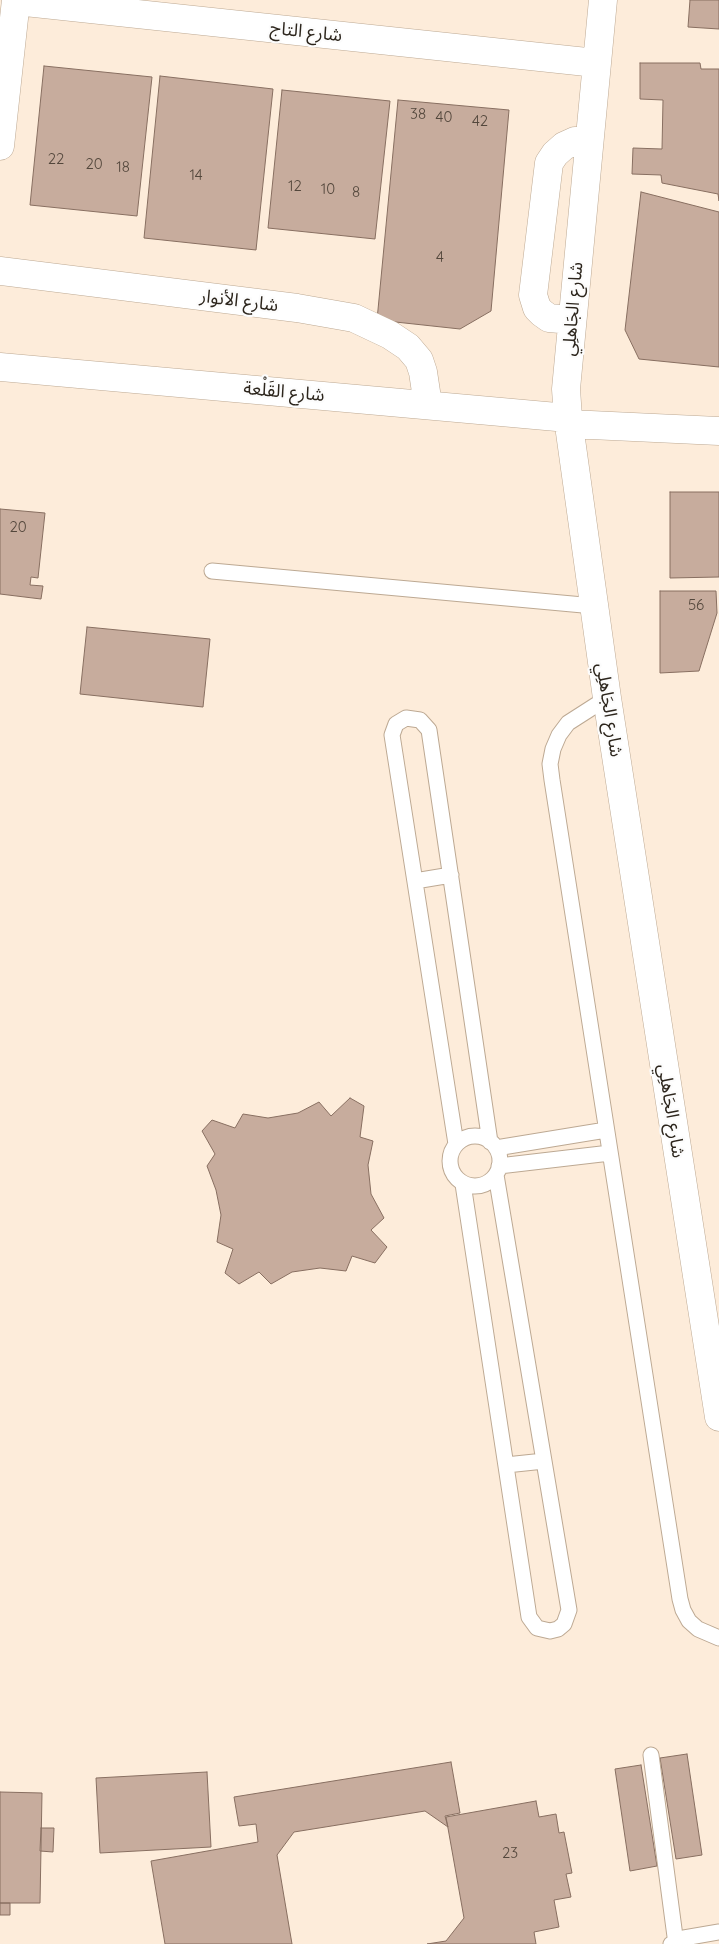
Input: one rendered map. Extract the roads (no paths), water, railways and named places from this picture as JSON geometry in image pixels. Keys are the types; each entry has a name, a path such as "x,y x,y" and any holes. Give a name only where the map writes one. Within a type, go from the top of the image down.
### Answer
{"street":[{"name":"شارع التاج","path":"16,0 596,63"},
{"path":"0,146 16,0"},
{"name":"شارع الجَاهلِي","path":"603,0 566,389 568,421 607,698 716,1372 719,1417"},
{"path":"572,320 549,318 537,308 533,295 549,163 564,146 575,141 589,141"},
{"name":"شارع الأنوار","path":"0,272 297,308 354,318 390,335 408,347 419,360 423,372 428,405"},
{"name":"شارع القَلْعة","path":"0,367 428,405 568,421 719,431"}],"lane":[{"path":"212,571 594,606"},
{"path":"607,698 568,723 559,735 553,749 550,764 680,1599 689,1621 698,1629 719,1638"},
{"path":"456,1144 392,735 396,724 406,718 420,720 429,730 493,1145 500,1157 498,1171 569,1610 564,1624 558,1629 550,1631 537,1628 529,1616 463,1184"},
{"path":"415,881 451,875"},
{"path":"606,1130 493,1145 482,1137 464,1138 456,1144 452,1152 451,1170 463,1184 482,1186 490,1181 498,1171 610,1153"},
{"path":"506,1465 544,1461"},
{"path":"650,1755 674,1943 719,1932"}]}
